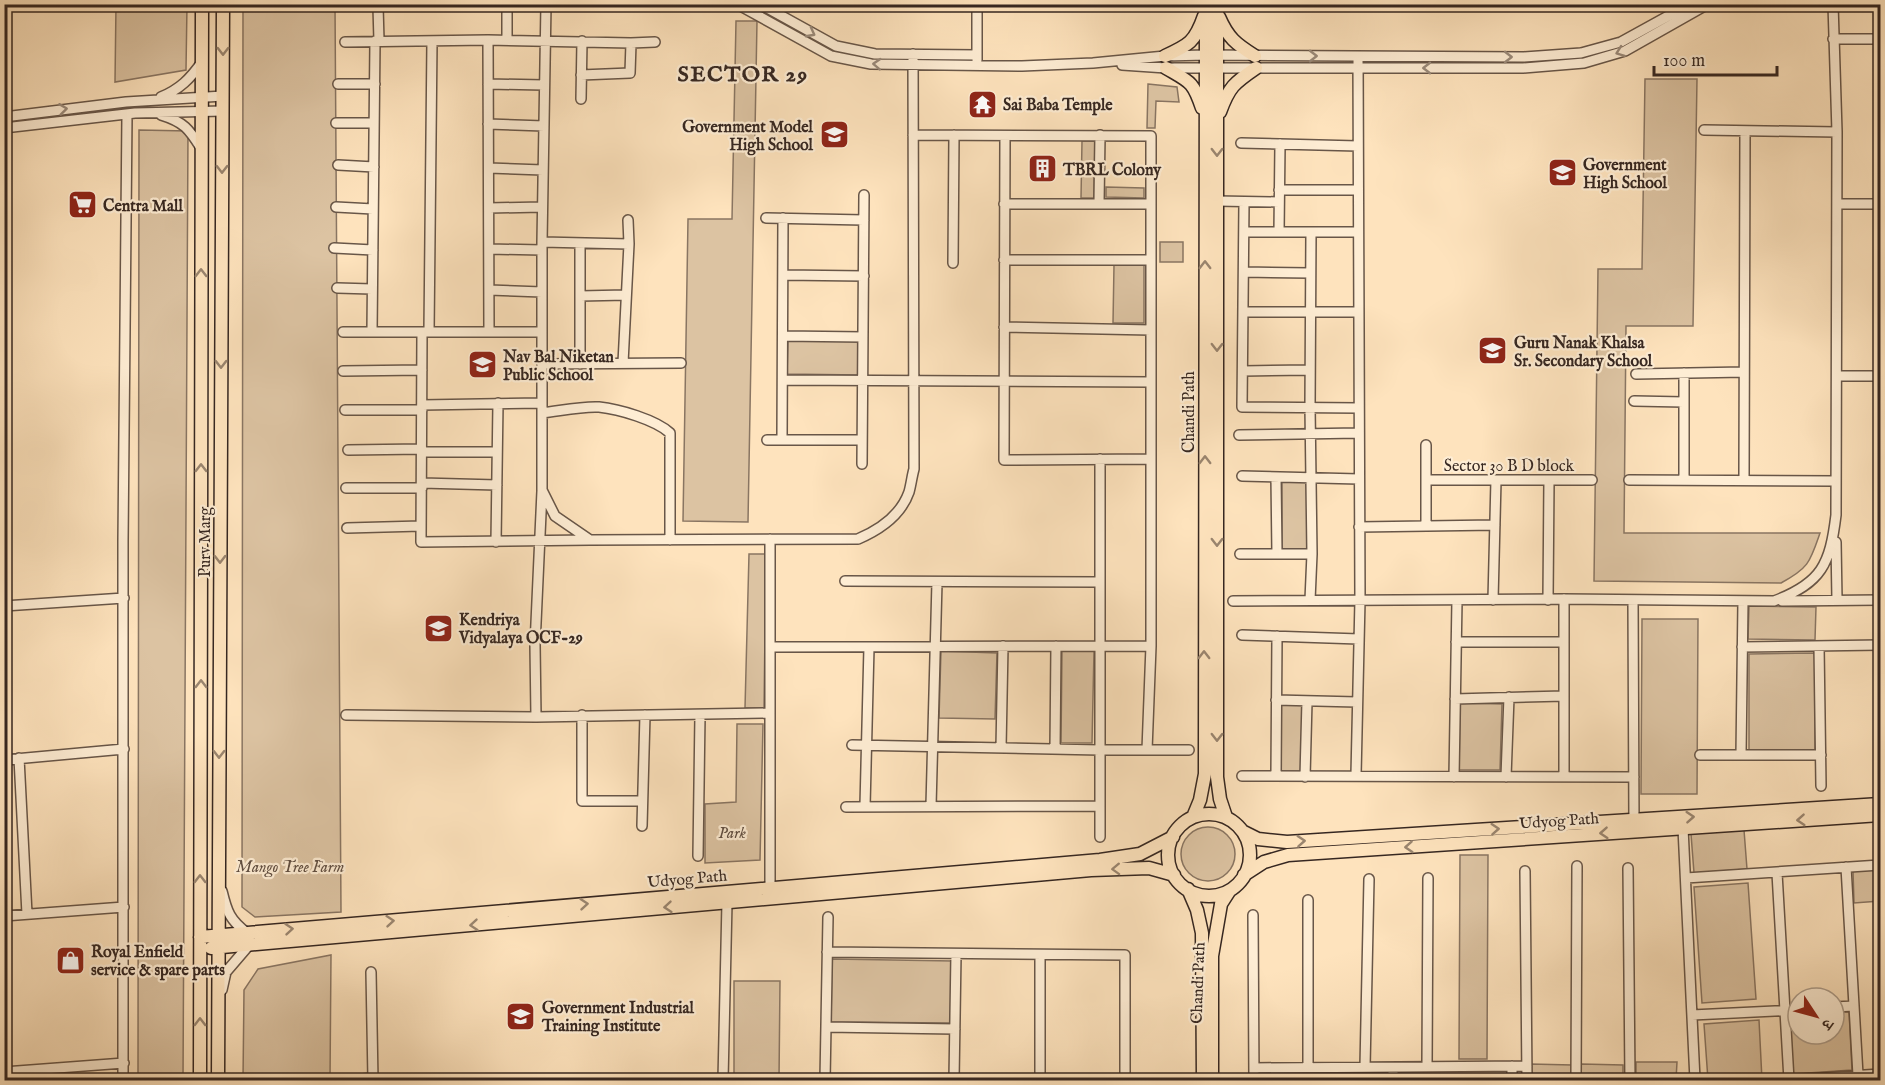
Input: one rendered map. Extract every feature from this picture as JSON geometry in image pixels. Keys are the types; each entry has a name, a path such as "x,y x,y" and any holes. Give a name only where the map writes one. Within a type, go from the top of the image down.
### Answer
{"main road":[{"name":"Purv Marg","path":"200,1080 202,4"},
{"name":"Purv Marg","path":"218,1080 224,5"},
{"name":"Chandi Path","path":"1193,817 1200,800 1205,774 1212,7"},
{"path":"1211,120 1196,88 1166,62 1187,45 1212,7"},
{"path":"1211,120 1235,82 1255,62 1226,32 1212,7"},
{"name":"Chandi Path","path":"1211,120 1217,201 1217,777 1220,799 1226,817"},
{"name":"Udyog Path","path":"1244,875 1264,862 1288,855 1881,804"},
{"path":"1218,814 1226,817 1244,832 1250,848 1250,860 1244,875 1230,890 1204,895 1188,889 1174,875 1169,862 1169,850 1173,837 1183,823 1193,817 1218,814"},
{"name":"Udyog Path","path":"1244,832 1258,839 1287,842 1634,826 1683,828 1881,815"},
{"name":"Udyog Path","path":"248,939 1100,860 1140,854 1173,837"},
{"name":"Udyog Path","path":"200,943 727,902 770,892 1091,870 1149,868 1174,875"},
{"name":"Chandi Path","path":"1188,889 1197,909 1202,933 1203,1080"},
{"name":"Chandi Path","path":"1212,1080 1212,956 1221,904 1230,890"}],"street":[{"path":"372,332 374,123 378,5 507,4 507,40"},
{"path":"536,717 535,645 542,490 542,207 546,4"},
{"path":"737,4 831,56 871,64 977,66 1255,62 1358,57 1524,57 1581,53 1621,42 1690,4"},
{"path":"760,4 836,46 875,54 977,55"},
{"path":"977,4 977,66"},
{"path":"1255,62 1358,68 1523,68 1584,63 1625,51 1708,4"},
{"path":"1833,4 1837,132 1837,600"},
{"path":"1833,39 1881,39"},
{"path":"488,40 489,332"},
{"path":"345,42 488,40 655,42"},
{"path":"432,41 426,332 422,370 421,542 858,539 879,529 894,515 909,494 914,469 913,54"},
{"path":"581,99 582,41"},
{"path":"581,75 630,73 631,43"},
{"path":"1356,775 1360,600 1358,57"},
{"path":"156,99 177,90 190,79 202,63"},
{"path":"338,84 375,84"},
{"path":"488,84 544,85"},
{"path":"4,117 156,99 223,96"},
{"path":"4,128 127,114 223,111"},
{"path":"155,113 178,121 189,129 201,148"},
{"path":"123,1080 127,114"},
{"path":"336,123 374,123"},
{"path":"488,124 544,126"},
{"path":"1704,130 1837,132"},
{"path":"1744,480 1745,131"},
{"path":"913,135 1151,136 1151,646 1147,750"},
{"path":"953,262 954,135"},
{"path":"1099,203 1100,135"},
{"path":"1005,136 1004,460 1151,459"},
{"path":"1241,143 1358,146"},
{"path":"1279,232 1280,144"},
{"path":"338,165 374,167"},
{"path":"489,168 543,170"},
{"path":"1279,190 1358,190"},
{"path":"862,464 864,195"},
{"path":"1217,201 1279,202"},
{"path":"1244,202 1242,407 1359,408"},
{"path":"1004,204 1151,204"},
{"path":"1837,204 1881,204"},
{"path":"336,207 373,209"},
{"path":"489,208 542,207"},
{"path":"766,218 864,220"},
{"path":"783,218 783,439"},
{"path":"623,363 629,244 628,220"},
{"path":"1245,232 1358,232"},
{"path":"1310,600 1312,554 1311,232"},
{"path":"489,249 580,243 629,244"},
{"path":"580,243 580,364"},
{"path":"334,248 373,250"},
{"path":"1004,260 1151,260"},
{"path":"1244,272 1310,273"},
{"path":"783,275 864,276"},
{"path":"337,288 372,289"},
{"path":"489,290 542,292"},
{"path":"580,296 627,295"},
{"path":"1244,312 1359,312"},
{"path":"1004,327 1151,330"},
{"path":"343,332 542,332"},
{"path":"783,336 863,337"},
{"path":"542,364 681,363"},
{"path":"343,371 422,370"},
{"path":"1243,371 1310,370"},
{"path":"1636,374 1744,372"},
{"path":"1684,373 1684,480"},
{"path":"1836,376 1881,376"},
{"path":"783,380 1151,382"},
{"path":"1634,401 1684,402"},
{"path":"496,542 498,403"},
{"path":"345,410 498,403 541,408 599,407 633,415 662,426 670,433 670,540"},
{"path":"1239,435 1358,433"},
{"path":"767,440 862,440"},
{"path":"1425,445 1426,526"},
{"path":"348,450 497,452"},
{"path":"1100,459 1100,837"},
{"path":"1242,476 1359,479"},
{"path":"1276,477 1277,554"},
{"name":"Sector 30 B D block","path":"1426,480 1592,480"},
{"path":"1493,600 1496,480"},
{"path":"1548,600 1549,480"},
{"path":"1629,480 1836,481"},
{"path":"346,488 497,485"},
{"path":"542,490 555,516 590,540"},
{"path":"1774,601 1809,584 1823,568 1833,545 1836,516"},
{"path":"1359,527 1495,525"},
{"path":"347,528 422,526"},
{"path":"770,539 770,892"},
{"path":"1240,554 1312,554"},
{"path":"845,581 1100,582"},
{"path":"931,807 937,582"},
{"path":"4,606 124,598"},
{"path":"1564,599 1564,776"},
{"path":"1454,777 1457,600"},
{"path":"1633,600 1634,826"},
{"path":"1233,601 1881,600"},
{"path":"1742,755 1743,601"},
{"path":"1242,635 1359,639"},
{"path":"1276,776 1277,636"},
{"path":"1456,642 1564,642"},
{"path":"1742,647 1881,645"},
{"path":"770,646 1151,646"},
{"path":"865,806 869,646"},
{"path":"1001,748 1003,646"},
{"path":"1055,750 1056,646"},
{"path":"1819,646 1821,786"},
{"path":"1455,699 1564,696"},
{"path":"1506,777 1509,697"},
{"path":"1276,700 1357,702"},
{"path":"1305,777 1307,701"},
{"path":"346,715 536,717 770,713"},
{"path":"582,715 582,801 642,801"},
{"path":"698,856 700,715"},
{"path":"642,826 645,716"},
{"path":"852,745 1055,750 1189,750"},
{"path":"4,760 124,748"},
{"path":"1700,755 1821,755"},
{"path":"19,758 27,914"},
{"path":"1242,776 1634,777"},
{"path":"846,807 1100,806"},
{"path":"1683,828 1695,1080"},
{"path":"1686,878 1881,865"},
{"path":"1576,866 1576,1080"},
{"path":"1846,867 1858,1075"},
{"path":"1628,868 1630,1080"},
{"path":"1525,871 1527,1080"},
{"path":"1777,873 1789,1080 1881,1074"},
{"path":"217,1004 226,972 248,939 228,913 218,877"},
{"path":"1427,1067 1428,878"},
{"path":"1365,1067 1369,879"},
{"path":"1308,900 1308,1067"},
{"path":"723,1080 727,902"},
{"path":"4,916 124,907"},
{"path":"1254,915 1254,1080"},
{"path":"825,1080 828,917"},
{"path":"827,952 1125,955 1125,1080"},
{"path":"954,1080 956,954"},
{"path":"1040,955 1041,1080"},
{"path":"354,1080 373,1079 371,972"},
{"path":"1846,1006 1854,1006"},
{"path":"1692,1015 1785,1011"},
{"path":"826,1027 955,1029"},
{"path":"4,1072 123,1063"},
{"path":"1512,1066 1512,1080"},
{"path":"1254,1068 1527,1066"},
{"path":"1393,1068 1393,1080"}],"green space":[{"path":"116,5 187,5 186,70 115,82"},
{"name":"Mango Tree Farm","path":"243,5 335,5 341,912 255,917 242,907"},
{"path":"736,21 757,21 748,522 683,521 688,219 732,219"},
{"path":"1645,79 1697,79 1693,326 1626,326 1624,533 1820,533 1807,563 1798,573 1781,583 1594,581 1598,269 1642,269"},
{"path":"1148,84 1177,87 1179,102 1156,101 1155,128 1147,128"},
{"path":"139,130 188,131 183,1080 138,1080"},
{"path":"1082,141 1095,141 1094,198 1081,198"},
{"path":"1106,187 1144,188 1144,198 1106,197"},
{"path":"1160,242 1183,242 1183,262 1160,262"},
{"path":"1114,265 1144,265 1144,323 1113,323"},
{"path":"788,341 860,341 860,375 787,374"},
{"path":"1282,481 1307,481 1307,549 1282,549"},
{"path":"749,554 766,554 764,708 745,708"},
{"path":"1749,606 1816,607 1815,640 1748,639"},
{"path":"1642,619 1698,619 1697,794 1641,794"},
{"path":"1062,650 1094,651 1092,743 1061,743"},
{"path":"941,651 997,653 995,719 939,718"},
{"path":"1815,653 1815,751 1749,752 1749,654"},
{"path":"1460,703 1502,704 1500,770 1459,770"},
{"path":"1277,705 1303,705 1303,773 1277,774"},
{"name":"Park","path":"737,724 763,724 760,860 705,863 705,804 736,802"},
{"path":"1208,827 1218,829 1227,835 1233,844 1235,854 1233,864 1227,873 1218,879 1208,881 1198,879 1189,873 1183,864 1181,854 1183,844 1189,835 1198,829"},
{"path":"1744,830 1747,869 1694,873 1691,834"},
{"path":"1460,855 1488,855 1487,1059 1459,1059"},
{"path":"1880,869 1880,901 1854,903 1853,871"},
{"path":"1748,883 1756,999 1702,1003 1694,887"},
{"path":"331,955 330,1080 243,1080 244,990 258,969"},
{"path":"832,959 953,961 951,1023 831,1022"},
{"path":"734,981 780,981 779,1080 734,1080"},
{"path":"1846,1010 1849,1010 1852,1070 1793,1074 1792,1046 1846,1046"},
{"path":"1759,1020 1762,1080 1708,1080 1704,1024"},
{"path":"1636,1062 1677,1062 1676,1080 1636,1080"},
{"path":"1530,1064 1572,1065 1572,1080 1530,1080"},
{"path":"1581,1064 1623,1065 1623,1080 1581,1080"}],"place":[{"name":"Sai Baba Temple","path":"982,104"},
{"name":"Government Model High School","path":"834,135"},
{"name":"TBRL Colony","path":"1042,169"},
{"name":"Government High School","path":"1562,173"},
{"name":"Centra Mall","path":"82,205"},
{"name":"Guru Nanak Khalsa Sr. Secondary School","path":"1493,351"},
{"name":"Nav Bal Niketan Public School","path":"482,365"},
{"name":"Kendriya Vidyalaya OCF-29","path":"438,628"},
{"name":"Royal Enfield service & spare parts","path":"70,960"},
{"name":"Government Industrial Training Institute","path":"521,1016"}],"district":[{"name":"SECTOR 29","path":"743,73"}]}
